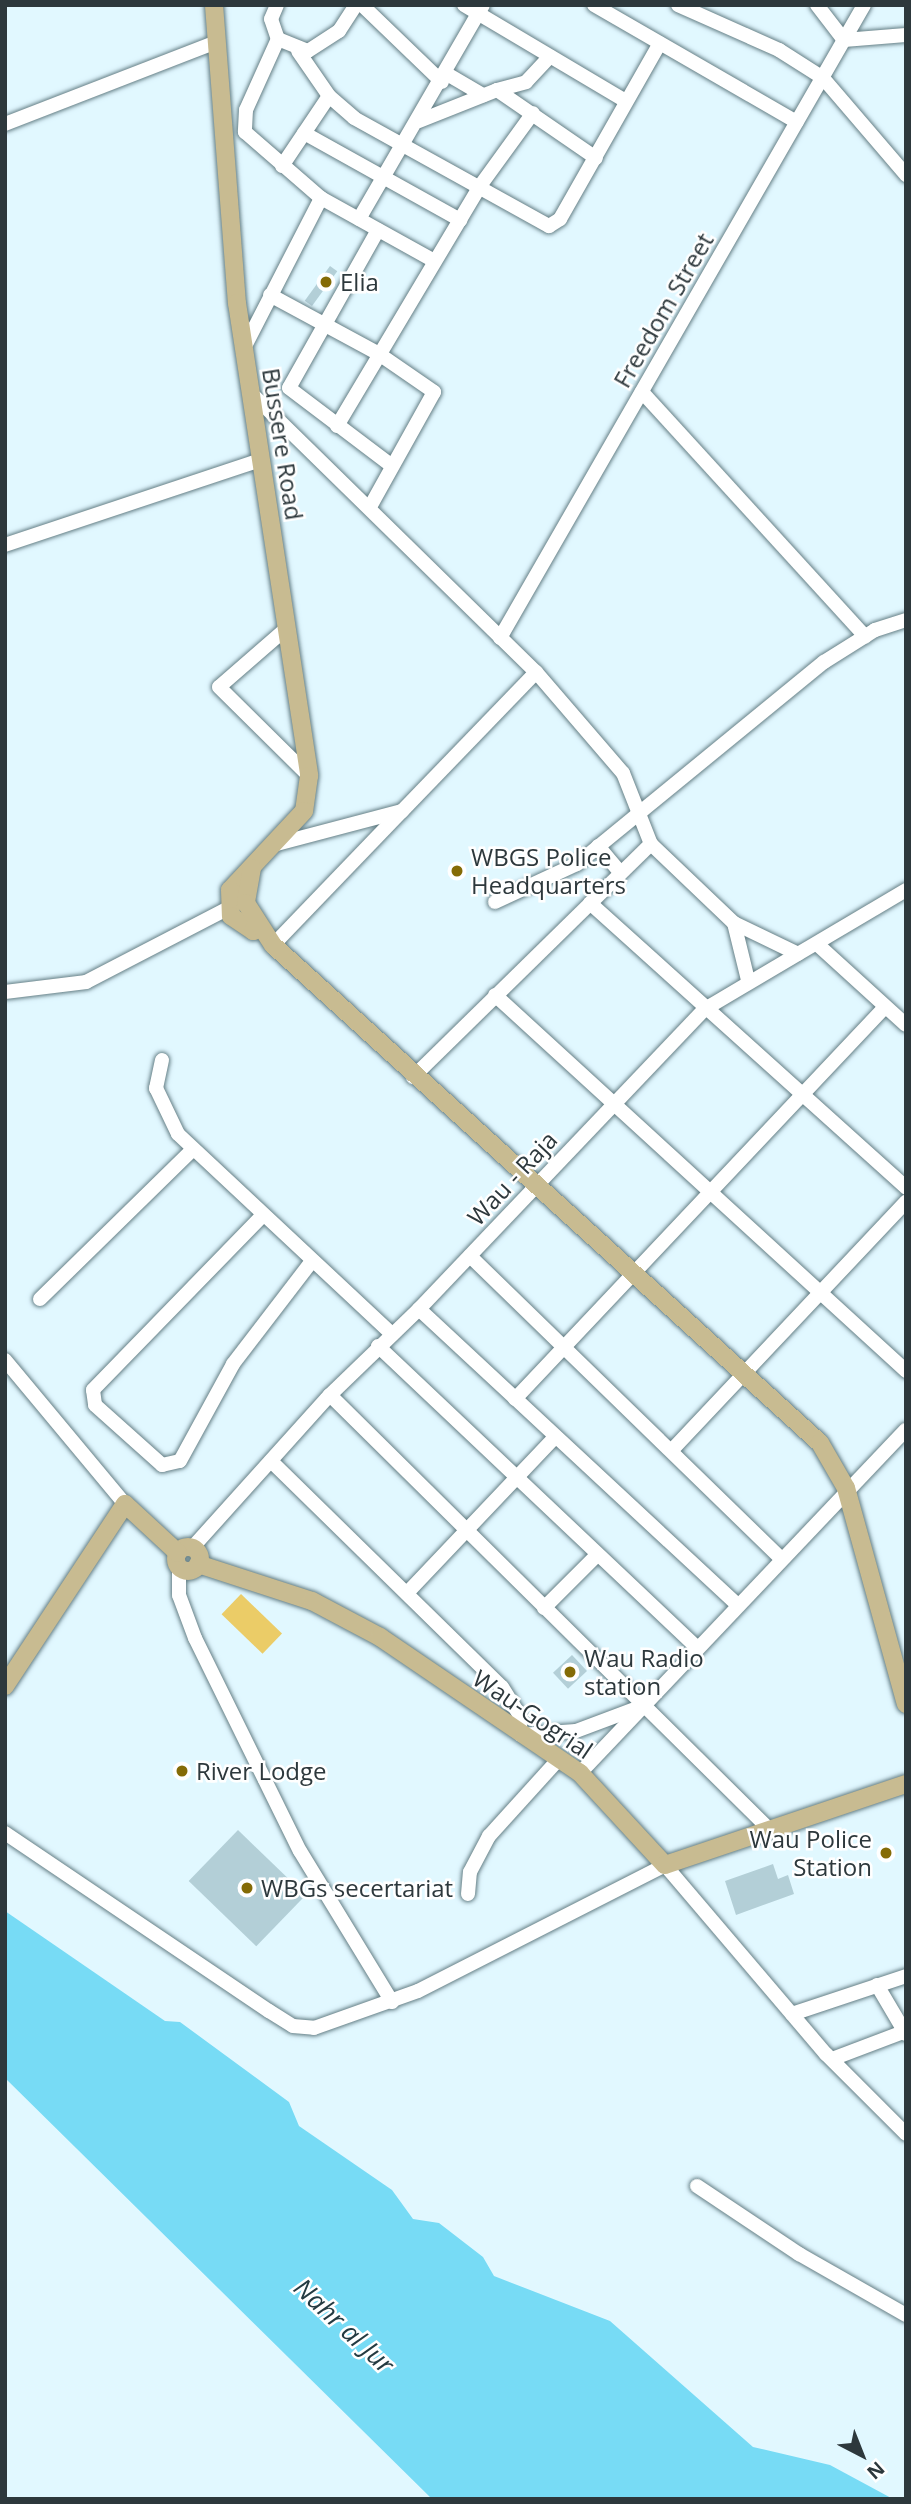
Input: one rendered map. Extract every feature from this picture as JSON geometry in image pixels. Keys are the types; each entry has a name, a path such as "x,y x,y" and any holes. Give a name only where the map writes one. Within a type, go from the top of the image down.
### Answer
{"main road":[{"name":"Bussere Road","path":"214,5 243,350 255,397 260,460 309,776 304,811 230,890 228,909"},
{"path":"252,867 245,891 256,925 273,945 534,1188 820,1443 846,1488 906,1704"},
{"path":"228,909 253,932 256,925"},
{"path":"5,1686 125,1504"},
{"name":"Wau-Gogrial","path":"125,1504 187,1558 348,1618 557,1761 580,1773 665,1865"},
{"path":"665,1865 906,1784"}],"street":[{"path":"277,5 271,19 278,39 298,51 329,96 354,118 404,143 549,226 560,219 660,43"},
{"path":"298,51 331,39 356,5"},
{"path":"362,5 444,78 490,92 533,113 596,158"},
{"path":"464,5 481,10 625,101"},
{"path":"594,5 797,122"},
{"path":"817,5 844,40 906,35"},
{"name":"Freedom Street","path":"500,638 864,5"},
{"path":"679,6 767,44 823,78 906,175"},
{"path":"359,219 419,121 481,10"},
{"path":"278,39 242,122 245,132 321,198 435,261"},
{"path":"5,124 216,42"},
{"path":"419,121 490,92 526,82 550,56"},
{"path":"282,166 329,96"},
{"path":"337,426 480,186 533,113"},
{"path":"304,133 460,220"},
{"path":"243,350 321,198"},
{"path":"378,230 289,391 392,467"},
{"path":"270,295 379,354 434,392 371,505"},
{"path":"642,392 865,636"},
{"path":"255,397 371,505 536,673 623,773 652,844 734,923 798,954"},
{"path":"5,545 260,460"},
{"path":"495,902 559,874 598,846 639,808 773,701 865,636 906,620"},
{"path":"288,627 219,687 309,776"},
{"path":"273,945 536,673"},
{"path":"273,845 402,811"},
{"path":"413,1077 652,844"},
{"path":"598,846 621,873"},
{"name":"Wau - Raja","path":"187,1558 330,1395 419,1309 705,1009 748,980 817,944 906,890"},
{"path":"590,903 906,1188"},
{"path":"5,992 86,982 228,909"},
{"path":"734,923 748,980"},
{"path":"817,944 906,1025"},
{"path":"495,995 612,1105 906,1371"},
{"path":"514,1399 635,1277 711,1192 886,1007"},
{"path":"162,1060 156,1088 160,1103 192,1150 391,1334"},
{"path":"40,1299 192,1150"},
{"path":"671,1450 906,1202"},
{"path":"263,1215 93,1390 95,1405 162,1465 180,1461 233,1364 312,1261"},
{"path":"470,1256 780,1557"},
{"path":"419,1309 737,1605"},
{"path":"378,1346 697,1648"},
{"path":"5,1360 125,1504"},
{"path":"330,1395 771,1830"},
{"path":"580,1773 780,1557 906,1430"},
{"path":"408,1592 555,1437"},
{"path":"271,1461 408,1592 502,1687 519,1714 521,1735 576,1731 645,1705"},
{"path":"544,1608 597,1555"},
{"path":"187,1558 179,1595 195,1638 300,1851 392,2001"},
{"path":"468,1894 470,1872 489,1836 557,1761"},
{"path":"5,1833 293,2026 341,2023 392,2001 665,1865 832,2059 906,2134"},
{"path":"792,2014 906,1976"},
{"path":"832,2059 906,2032 877,1986"},
{"path":"697,2186 799,2254 906,2315"}],"shaded area":[{"path":"241,1594 282,1634 263,1654 222,1614"}],"water":[{"name":"Nahr al Jur","path":"5,1911 165,2021 180,2022 289,2102 299,2126 392,2190 413,2219 439,2223 483,2257 494,2276 610,2321 753,2447 830,2465 893,2499 432,2499 5,2078"}],"building":[{"path":"330,266 337,271 312,306 305,301"},
{"name":"Wau Radio station","path":"572,1655 587,1671 568,1689 553,1673"},
{"name":"WBGs secertariat","path":"238,1830 306,1895 256,1946 189,1881"},
{"path":"773,1864 778,1879 788,1875 794,1894 736,1915 725,1881"}],"place":[{"name":"Elia","path":"326,282"},
{"name":"WBGS Police Headquarters","path":"457,871"},
{"name":"Wau Radio station","path":"570,1672"},
{"name":"River Lodge","path":"182,1771"},
{"name":"Wau Police Station","path":"886,1853"},
{"name":"WBGs secertariat","path":"247,1888"}]}
